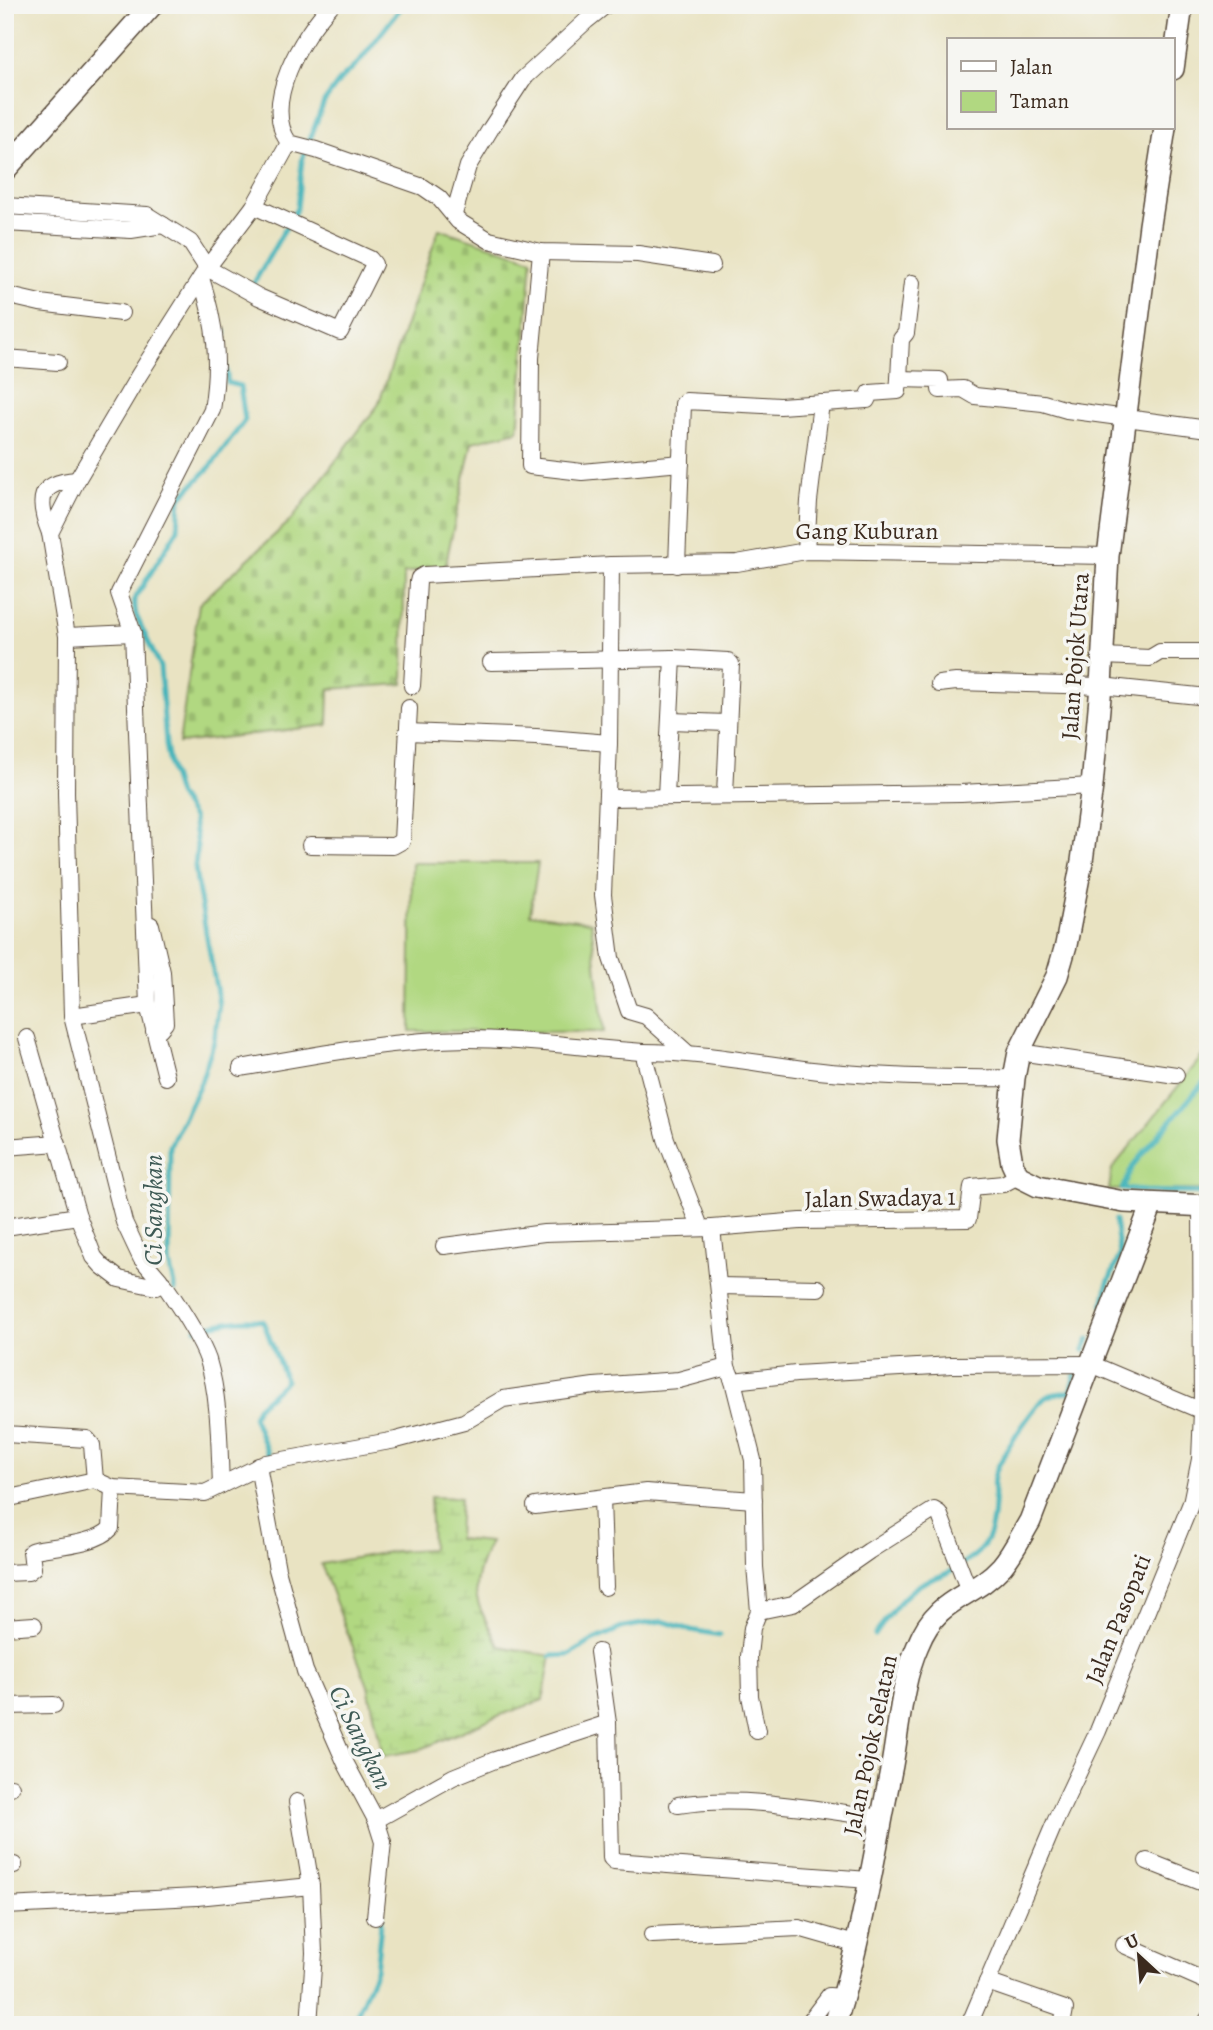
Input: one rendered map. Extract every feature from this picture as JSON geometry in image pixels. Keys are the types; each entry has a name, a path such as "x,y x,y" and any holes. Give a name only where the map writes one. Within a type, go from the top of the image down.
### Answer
{"main road":[{"path":"5,170 152,5"},
{"path":"1174,62 1182,5"},
{"name":"Jalan Pojok Utara","path":"1018,1176 1012,1163 1008,1139 1019,1052 1057,976 1066,945 1082,861 1101,686 1108,556 1165,130"},
{"path":"1018,1176 1038,1186 1124,1202 1204,1206"},
{"name":"Jalan Pojok Selatan","path":"835,2025 844,1997 908,1681 918,1645 942,1608 1001,1567 1030,1521 1152,1204"}],"street":[{"path":"331,5 317,20 298,51 282,87 280,126 289,143 423,187 439,198 458,221 489,240 541,252 638,254 712,265"},
{"path":"454,214 468,166 523,79 606,5"},
{"path":"50,533 77,480 139,375 204,273 254,206 289,143"},
{"path":"5,206 146,215 190,242 204,273 214,322 216,387 212,410 119,593 133,634 148,1005 166,1077"},
{"path":"204,273 340,331 374,264 370,259 254,206"},
{"path":"5,223 131,230 163,225"},
{"path":"541,252 531,358 530,466 582,472 681,463"},
{"path":"677,565 684,402 776,406 867,400 870,393 898,391 901,339 906,333 912,283"},
{"path":"5,295 40,303 121,313"},
{"path":"5,358 58,362"},
{"path":"899,379 940,380 940,390 963,389 975,396 1043,403 1068,410 1208,429"},
{"path":"806,551 808,501 821,403"},
{"path":"77,480 54,483 47,488 41,508 50,533 67,636 66,793 72,1016 132,1245 183,1315 208,1361 217,1404 221,1485"},
{"name":"Gang Kuburan","path":"412,686 418,582 422,576 585,566 737,563 806,551 1108,556"},
{"path":"611,565 609,743 603,895 611,958 629,1011 646,1016 686,1052"},
{"path":"67,636 133,634"},
{"path":"1103,656 1150,658 1160,652 1208,652"},
{"path":"666,796 673,659"},
{"path":"491,662 724,659 731,664 725,795"},
{"path":"939,684 956,682 1101,686 1208,697"},
{"path":"310,845 393,846 402,841 410,708"},
{"path":"671,721 727,723"},
{"path":"407,732 609,743"},
{"path":"607,797 961,793 1092,786"},
{"path":"144,899 162,972 165,1023 154,1031"},
{"path":"72,1016 148,1005"},
{"path":"27,1038 78,1216 94,1257 119,1279 160,1284"},
{"path":"241,1068 386,1046 467,1039 552,1043 643,1052 686,1052 829,1072 1014,1078"},
{"path":"643,1052 666,1139 706,1227 719,1286 730,1374 753,1460 755,1567 759,1611 752,1628 749,1656 750,1696 757,1731"},
{"path":"1019,1052 1176,1075"},
{"path":"5,1147 58,1143"},
{"name":"Jalan Swadaya 1","path":"706,1227 800,1221 968,1219 972,1187 1003,1184 1018,1176"},
{"name":"Jalan Pasopati","path":"969,2025 1055,1822 1098,1731 1191,1503 1200,1459 1205,1375 1204,1206"},
{"path":"5,1227 78,1216"},
{"path":"444,1246 544,1233 706,1227"},
{"path":"719,1286 818,1288"},
{"path":"5,1499 95,1480 113,1488 205,1493 267,1464 396,1440 464,1422 492,1404 512,1397 594,1386 730,1374 796,1374 952,1365 1091,1364 1202,1411"},
{"path":"5,1428 6,1434 88,1439 92,1445 95,1480"},
{"path":"267,1464 277,1569 305,1671 346,1764 379,1818 383,1842 375,1917"},
{"path":"5,1573 28,1572 33,1568 34,1550 92,1540 107,1533 111,1528 113,1488"},
{"path":"535,1506 646,1492 754,1500"},
{"path":"602,1497 605,1587"},
{"path":"1191,1503 1208,1505"},
{"path":"759,1611 793,1604 869,1550 934,1510 939,1513 969,1591"},
{"path":"5,1627 34,1625"},
{"path":"598,1652 608,1723 611,1858 614,1861 869,1881"},
{"path":"5,1706 54,1705"},
{"path":"379,1818 453,1777 484,1764 608,1723"},
{"path":"678,1805 709,1800 784,1805 881,1818"},
{"path":"298,1802 311,1886 314,1953 309,2025"},
{"path":"1147,1861 1208,1885"},
{"path":"5,1906 197,1897 311,1886"},
{"path":"652,1935 799,1928 855,1944"},
{"path":"1125,1945 1208,1982"},
{"path":"987,1982 1065,2009 1062,2025"},
{"path":"807,2025 829,1996 844,1997"},
{"path":"1205,2025 1208,2019"}],"green space":[{"path":"439,229 532,259 518,431 472,442 445,567 404,573 403,684 329,689 328,725 179,743 199,604 291,520 378,405"},
{"path":"412,863 538,863 530,914 591,922 604,1032 410,1031"},
{"path":"1208,1049 1208,1190 1109,1190 1112,1169"},
{"path":"430,1497 460,1498 458,1539 490,1542 476,1585 479,1606 499,1646 551,1656 543,1700 495,1717 419,1750 383,1756 368,1686 321,1564 394,1551 432,1549"}],"waterway":[{"name":"Ci Sangkan","path":"254,283 297,208 302,160 324,102 403,5"},
{"name":"Ci Sangkan","path":"175,1290 169,1262 170,1146 201,1082 214,1041 219,1004 197,882 197,846 193,818 178,795 171,772 160,667 136,615 134,600 178,529 180,498 211,466 245,420 240,386 228,383 222,344 225,332"},
{"path":"1122,1189 1134,1164 1208,1077"},
{"path":"1123,1189 1208,1193"},
{"path":"1103,1305 1107,1285 1120,1255 1115,1220"},
{"name":"Ci Sangkan","path":"196,1329 237,1321 263,1321 286,1381 257,1407 253,1416 269,1457 268,1481"},
{"path":"1084,1350 1089,1339"},
{"path":"963,1564 978,1552 990,1532 994,1477 1009,1447 1042,1401 1050,1395 1070,1392 1075,1374"},
{"path":"875,1635 910,1592 956,1568"},
{"path":"551,1656 570,1655 592,1641 624,1627 662,1621 720,1635"},
{"name":"Ci Sangkan","path":"352,2025 376,1970 382,1914"}]}
